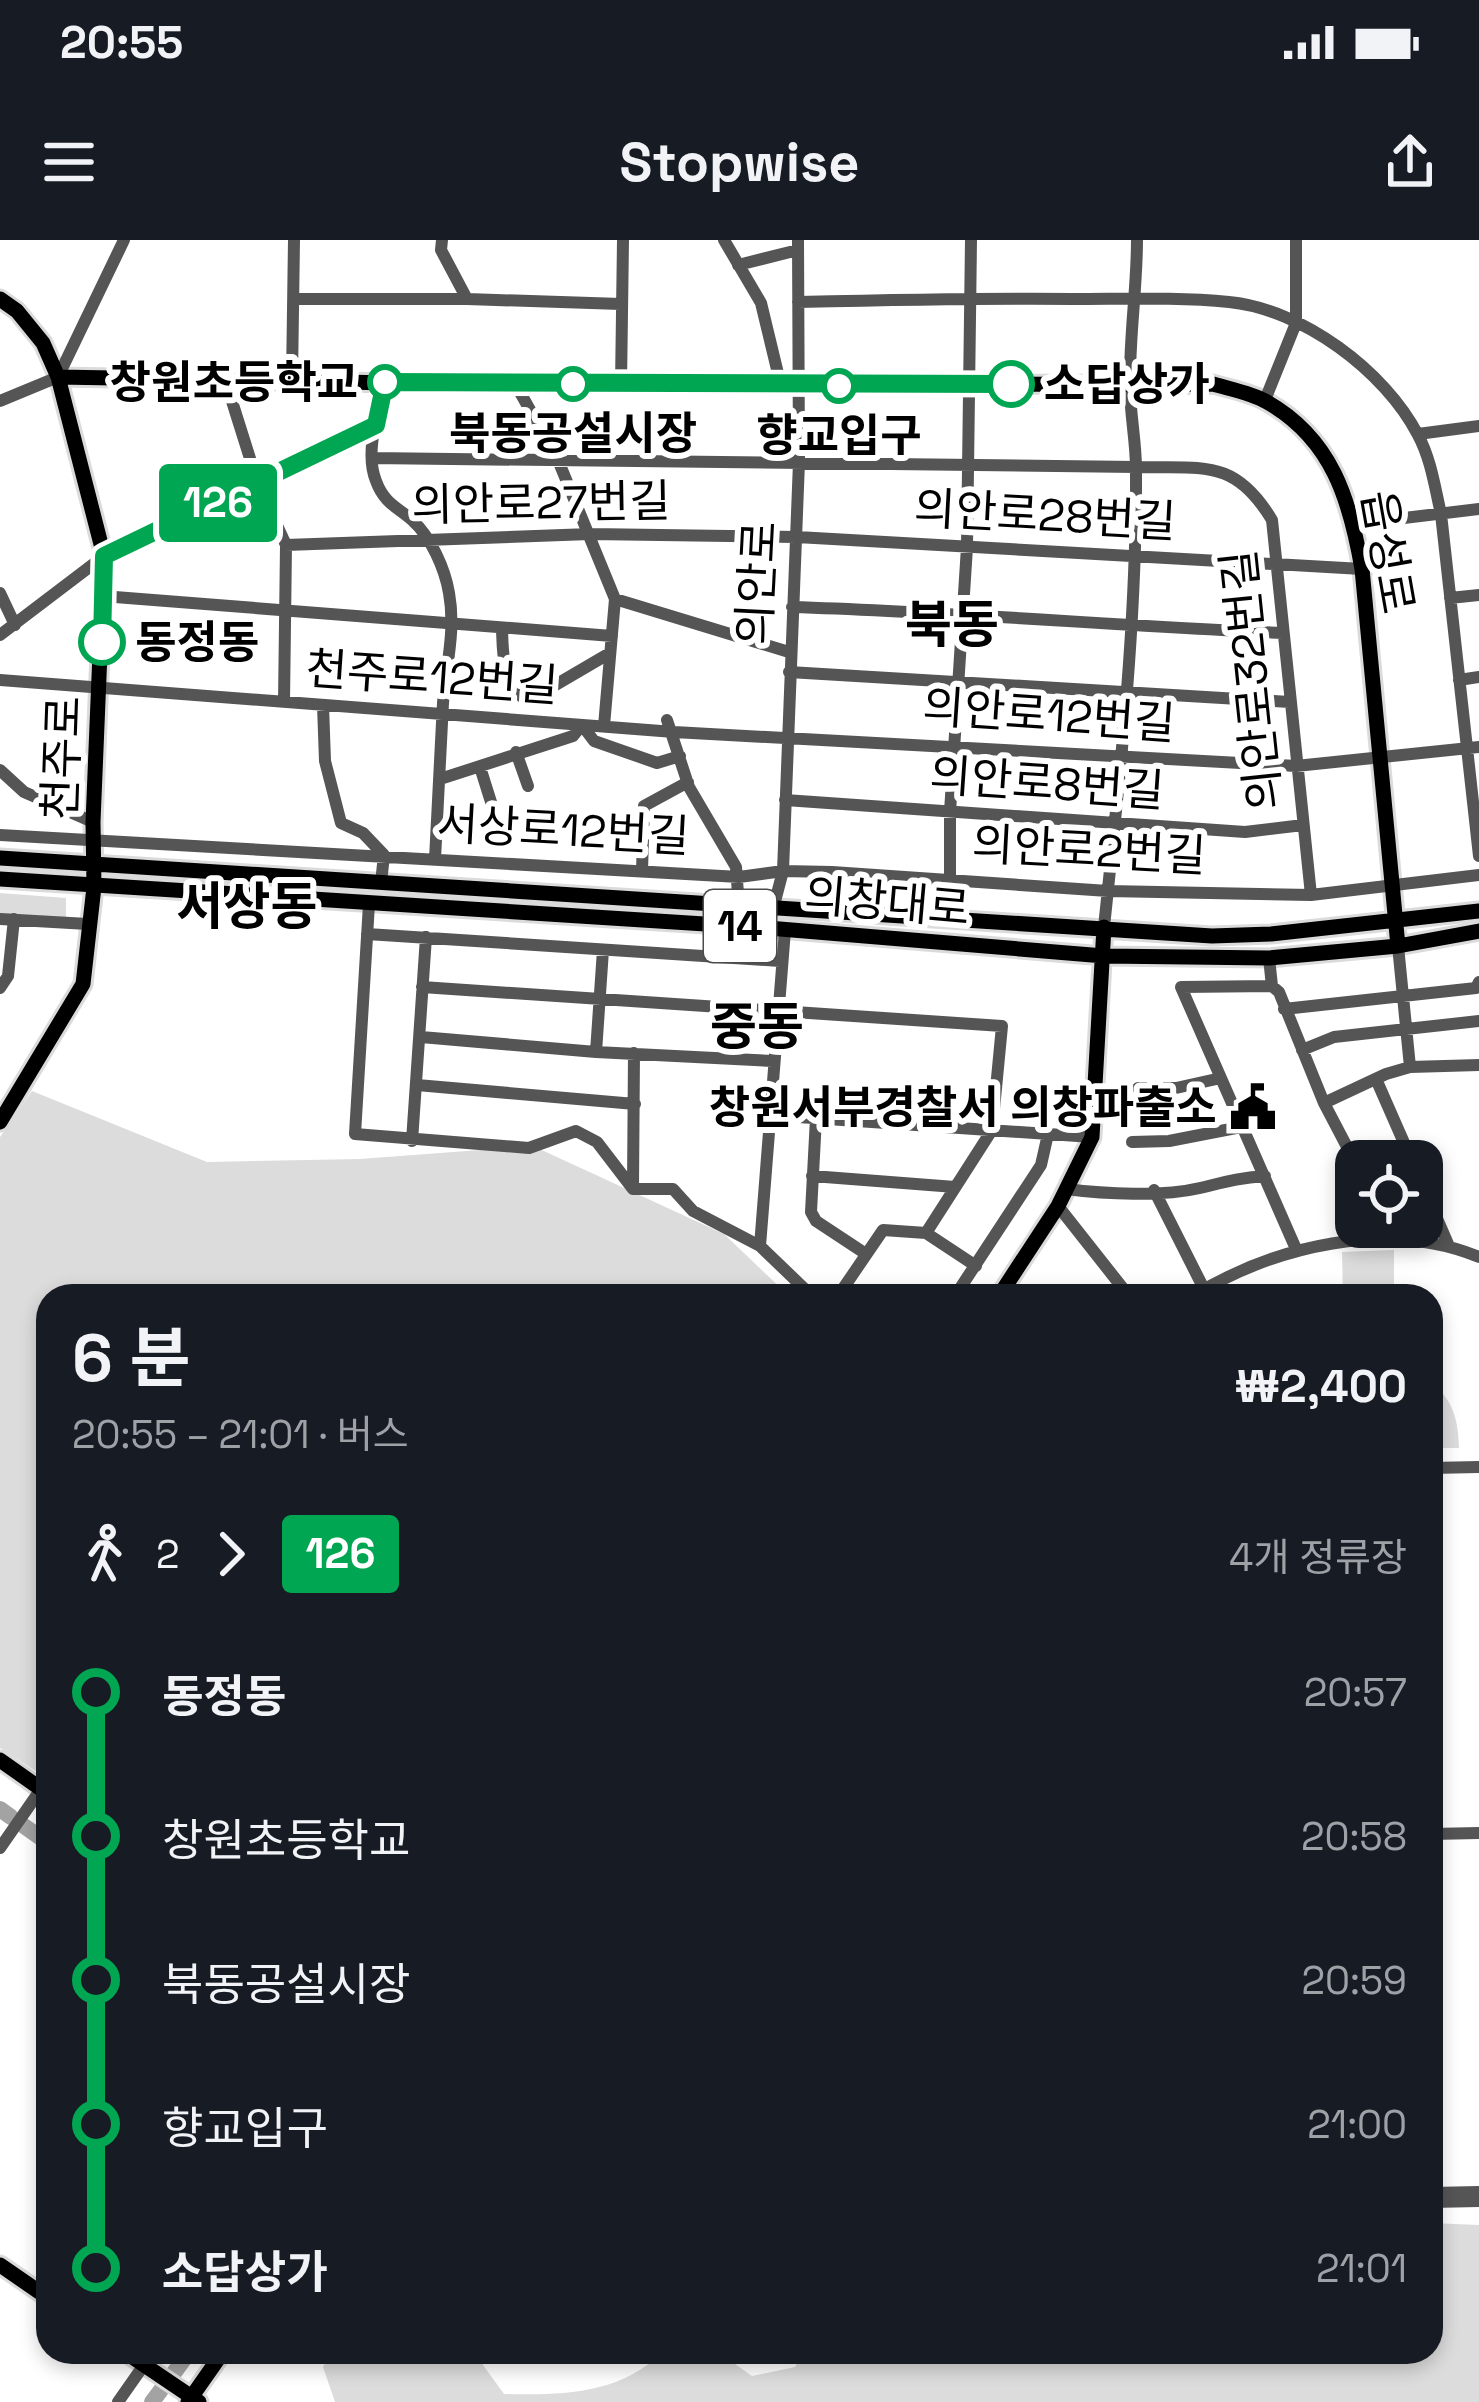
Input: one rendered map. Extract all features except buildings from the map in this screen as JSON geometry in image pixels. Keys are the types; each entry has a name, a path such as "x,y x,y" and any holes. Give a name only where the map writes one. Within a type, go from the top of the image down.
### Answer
{"main road":[{"name":"천주로","path":"0,299 17,311 43,343 58,376 104,556 94,887 83,984 0,1121"},
{"name":"읍성로","path":"58,376 516,385 1213,384 1265,400 1311,434 1336,472 1354,524 1398,946"},
{"name":"의창대로","path":"0,858 1212,936 1479,911"},
{"name":"의창대로","path":"0,879 776,929 1105,956 1270,958 1398,946 1479,932"},
{"path":"1007,1284 1058,1206 1092,1137 1105,927"},
{"path":"0,1760 36,1785"},
{"path":"3,2272 36,2291"},
{"path":"153,2364 193,2400 216,2364"}],"street":[{"path":"0,401 58,376 124,240"},
{"path":"292,380 294,240"},
{"path":"442,240 440,250 467,298"},
{"path":"621,385 623,240"},
{"path":"724,240 761,303 781,386"},
{"path":"950,878 968,547 971,240"},
{"path":"1105,927 1133,556 1136,466 1130,385 1137,240"},
{"path":"1265,400 1296,323 1297,240"},
{"path":"738,265 798,245"},
{"name":"의안로","path":"760,1246 780,961 770,907 783,871 797,537 798,245"},
{"path":"294,299 467,298 621,304"},
{"path":"798,302 972,298 1234,302 1296,323 1348,351 1385,386 1418,434 1441,514 1459,680 1473,747 1479,856"},
{"path":"225,379 258,484 286,545 284,702"},
{"path":"385,382 372,458 374,479 390,507 412,520 429,541 447,580 453,625 443,712 436,859"},
{"path":"516,385 558,460 616,599 604,727"},
{"path":"0,635 104,556 376,425"},
{"path":"1418,434 1479,426"},
{"name":"의안로32번길","path":"372,458 1136,466 1231,474 1255,492 1272,520 1311,895"},
{"path":"1354,524 1479,509"},
{"name":"의안로27번길","path":"286,545 590,534 797,537"},
{"name":"의안로28번길","path":"797,537 1362,569"},
{"path":"0,592 15,625"},
{"path":"1450,598 1479,595"},
{"path":"102,596 611,636"},
{"path":"616,599 789,652"},
{"path":"792,607 1283,633"},
{"path":"502,629 504,668 512,686 528,701 610,653"},
{"path":"789,672 1288,702"},
{"path":"1459,680 1479,677"},
{"name":"천주로12번길","path":"0,680 788,737"},
{"name":"서상로12번길","path":"323,705 325,761 341,823 363,833 384,855"},
{"path":"440,779 573,736 582,724 594,741 657,763 680,756"},
{"name":"서상로12번길","path":"670,726 688,782 739,877 739,907"},
{"name":"의안로12번길","path":"788,737 1296,766 1473,747"},
{"path":"516,752 528,787"},
{"path":"480,766 491,802"},
{"path":"0,770 24,792 93,822"},
{"path":"642,871 644,806 688,782"},
{"name":"의안로8번길","path":"785,800 1245,832 1304,825"},
{"name":"서상로12번길","path":"0,835 739,877 783,871"},
{"name":"서상로12번길","path":"380,883 384,855"},
{"name":"의안로2번길","path":"783,871 1108,891 1311,895 1479,875"},
{"path":"369,904 355,1134 529,1148 576,1131 597,1142 633,1189"},
{"path":"3,980 7,919 88,924"},
{"path":"367,934 780,961"},
{"path":"412,1141 426,937"},
{"path":"1398,946 1410,1067"},
{"path":"596,1052 603,950"},
{"path":"1270,958 1272,986"},
{"path":"1284,1009 1476,988 1479,982"},
{"path":"1296,1249 1181,987 1272,986 1280,992 1343,1140"},
{"path":"422,987 1002,1026 992,1130 926,1233"},
{"path":"1302,1050 1334,1037 1479,1021"},
{"path":"421,1037 773,1061"},
{"path":"633,1189 634,1053"},
{"path":"1324,1103 1410,1067 1479,1065"},
{"path":"1138,1088 1176,1088 1221,1078"},
{"path":"1376,1078 1403,1140"},
{"path":"417,1084 635,1104"},
{"path":"770,1115 1092,1137"},
{"path":"816,1118 810,1205 816,1221 866,1254"},
{"path":"1132,1142 1169,1141 1241,1126"},
{"path":"963,1284 1041,1165 1048,1134"},
{"path":"812,1176 955,1187"},
{"path":"1066,1189 1102,1193 1199,1188 1228,1178 1265,1176"},
{"path":"633,1189 673,1189 693,1211 760,1246 800,1284"},
{"path":"1154,1190 1195,1284"},
{"path":"1058,1206 1120,1284"},
{"path":"846,1284 883,1230 926,1233 976,1266"},
{"path":"1443,1232 1448,1244"},
{"path":"1443,1244 1479,1257"},
{"path":"1216,1284 1296,1249 1335,1246"},
{"path":"1443,1468 1479,1467"},
{"path":"0,1848 36,1802"},
{"path":"1443,1834 1479,1833"},
{"path":"1443,2198 1479,2196"},
{"path":"118,2402 145,2364"}],"shaded area":[{"path":"0,893 66,898 66,919 0,915"},
{"path":"32,1091 207,1162 360,1159 533,1146 724,1234 776,1284 36,1284 36,1771 0,1748 0,1137"},
{"path":"1394,1250 1394,1284 1343,1284 1342,1252"},
{"path":"1443,1394 1453,1412 1459,1448 1443,1448"},
{"path":"1443,2224 1479,2225 1479,2402 335,2402 323,2367 483,2364 504,2394 525,2394 589,2390 628,2377 647,2364 735,2364 752,2376 795,2367 1443,2364"}],"waterway":[{"path":"0,1809 11,1817"},
{"path":"24,1826 36,1834"},
{"path":"171,2377 180,2364"},
{"path":"152,2402 161,2390"}],"bus line":[{"name":"126","path":"102,642 104,556 376,425 385,382 1011,384"}],"place":[{"name":"창원초등학교","path":"385,382"},
{"name":"북동공설시장","path":"573,384"},
{"name":"소답상가","path":"1011,384"},
{"name":"향교입구","path":"839,386"},
{"name":"동정동","path":"102,642"},
{"name":"창원서부경찰서 의창파출소","path":"1253,1107"}],"district":[{"name":"북동","path":"952,624"},
{"name":"서상동","path":"247,906"},
{"name":"중동","path":"757,1026"}]}
